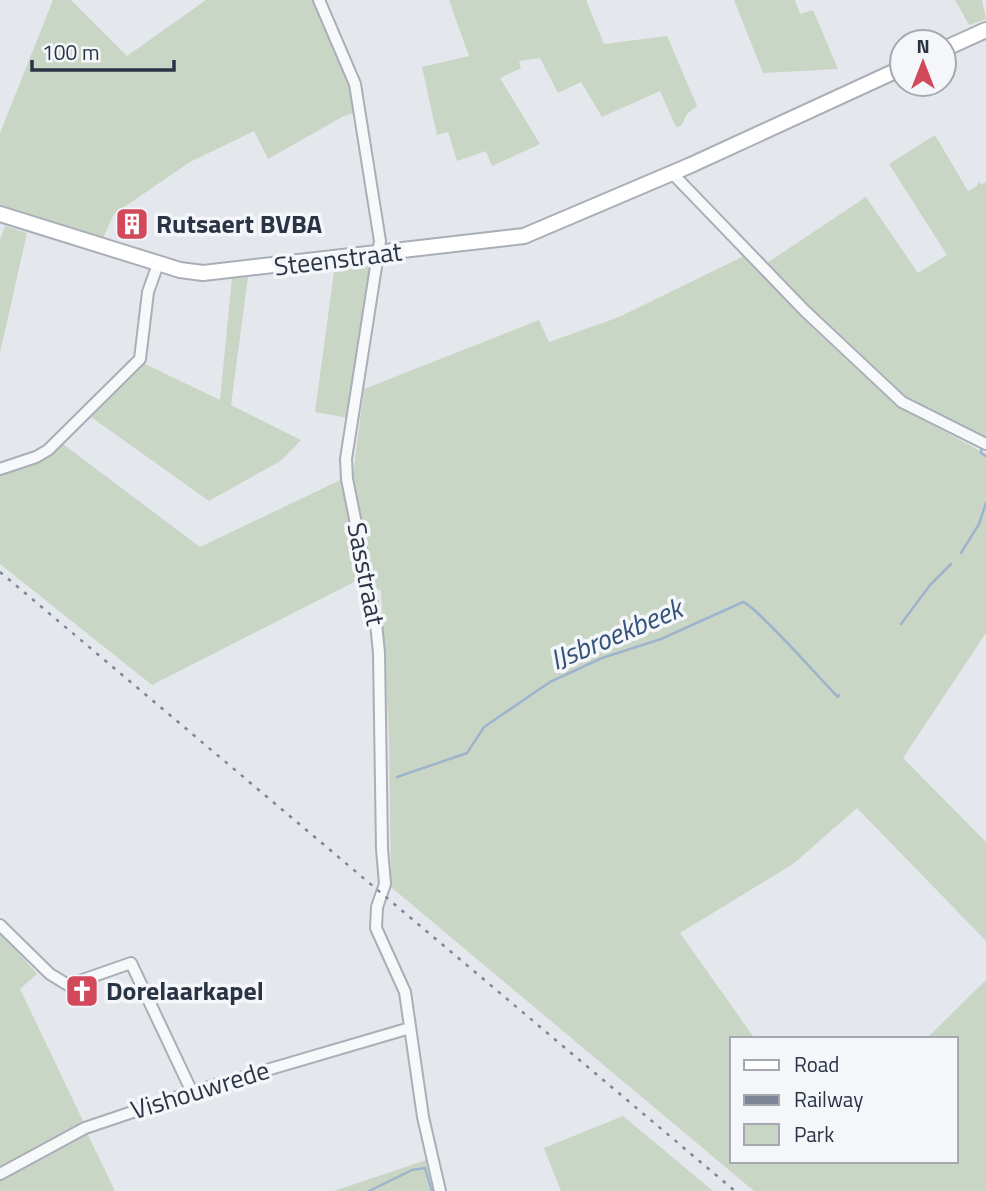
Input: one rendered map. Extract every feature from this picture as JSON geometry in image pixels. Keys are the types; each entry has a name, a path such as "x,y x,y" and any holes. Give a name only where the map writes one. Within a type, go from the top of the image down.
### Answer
{"street":[{"name":"Sasstraat","path":"319,0 355,84 380,254 346,459 379,653 385,884 375,915 376,928 405,992 410,1028"},
{"path":"958,43 986,30"},
{"name":"Steenstraat","path":"0,214 158,264 203,273 524,236 672,173 888,74"},
{"path":"672,173 805,311 902,402 986,444"},
{"path":"0,469 48,450 140,359 148,292 158,264"},
{"path":"0,925 50,974 68,985 79,984 131,963 191,1092"},
{"path":"410,1028 423,1116 440,1191"},
{"name":"Vishouwrede","path":"0,1174 85,1128 191,1092 410,1028"}],"green space":[{"path":"53,0 71,0 127,56 206,0 313,0 347,76 356,112 342,117 268,159 254,131 190,162 114,214 103,238 0,206 0,133"},
{"path":"449,0 586,0 604,44 667,36 697,106 687,114 681,126 676,127 660,91 602,117 581,82 558,93 540,58 519,61 521,68 500,78 540,144 492,166 486,151 457,161 448,132 437,135 422,67 469,56"},
{"path":"734,0 795,0 800,14 813,10 838,69 763,73"},
{"path":"955,0 982,0 986,19 969,25"},
{"path":"935,135 968,191 977,186 979,181 981,184 986,182 986,440 911,403 813,311 767,263 866,197 918,273 947,255 889,164"},
{"path":"5,226 27,233 0,353 0,240"},
{"path":"744,256 813,328 896,405 986,454 986,633 903,758 986,842 986,941 857,808 793,864 680,933 754,1037 730,1037 730,1163 958,1163 958,1037 928,1037 986,980 986,1191 754,1191 391,887 389,737 381,591 360,579 152,685 0,564 0,475 35,463 63,444 200,547 353,474 364,389 539,320 549,342 619,317"},
{"path":"373,265 348,418 315,412 334,272 346,271 350,266"},
{"path":"248,277 231,405 301,440 282,460 209,501 91,417 145,364 220,400 232,278"},
{"path":"0,932 37,974 20,989 85,1125 0,1170"},
{"path":"623,1116 713,1191 561,1191 544,1148"},
{"path":"86,1131 115,1191 0,1191 0,1177"},
{"path":"426,1160 432,1191 334,1191"}],"waterway":[{"name":"IJsbroekbeek","path":"982,446 981,453 986,456"},
{"name":"IJsbroekbeek","path":"961,553 979,524 986,503"},
{"name":"IJsbroekbeek","path":"901,624 930,585 951,564"},
{"name":"IJsbroekbeek","path":"397,777 467,753 484,727 550,682 602,658 661,639 743,602 761,616 838,697 839,695"},
{"path":"369,1191 412,1170 425,1168 432,1191"}],"railway":[{"path":"0,572 735,1191"}],"place":[{"name":"Rutsaert BVBA","path":"132,224"},
{"name":"Dorelaarkapel","path":"82,991"}]}
